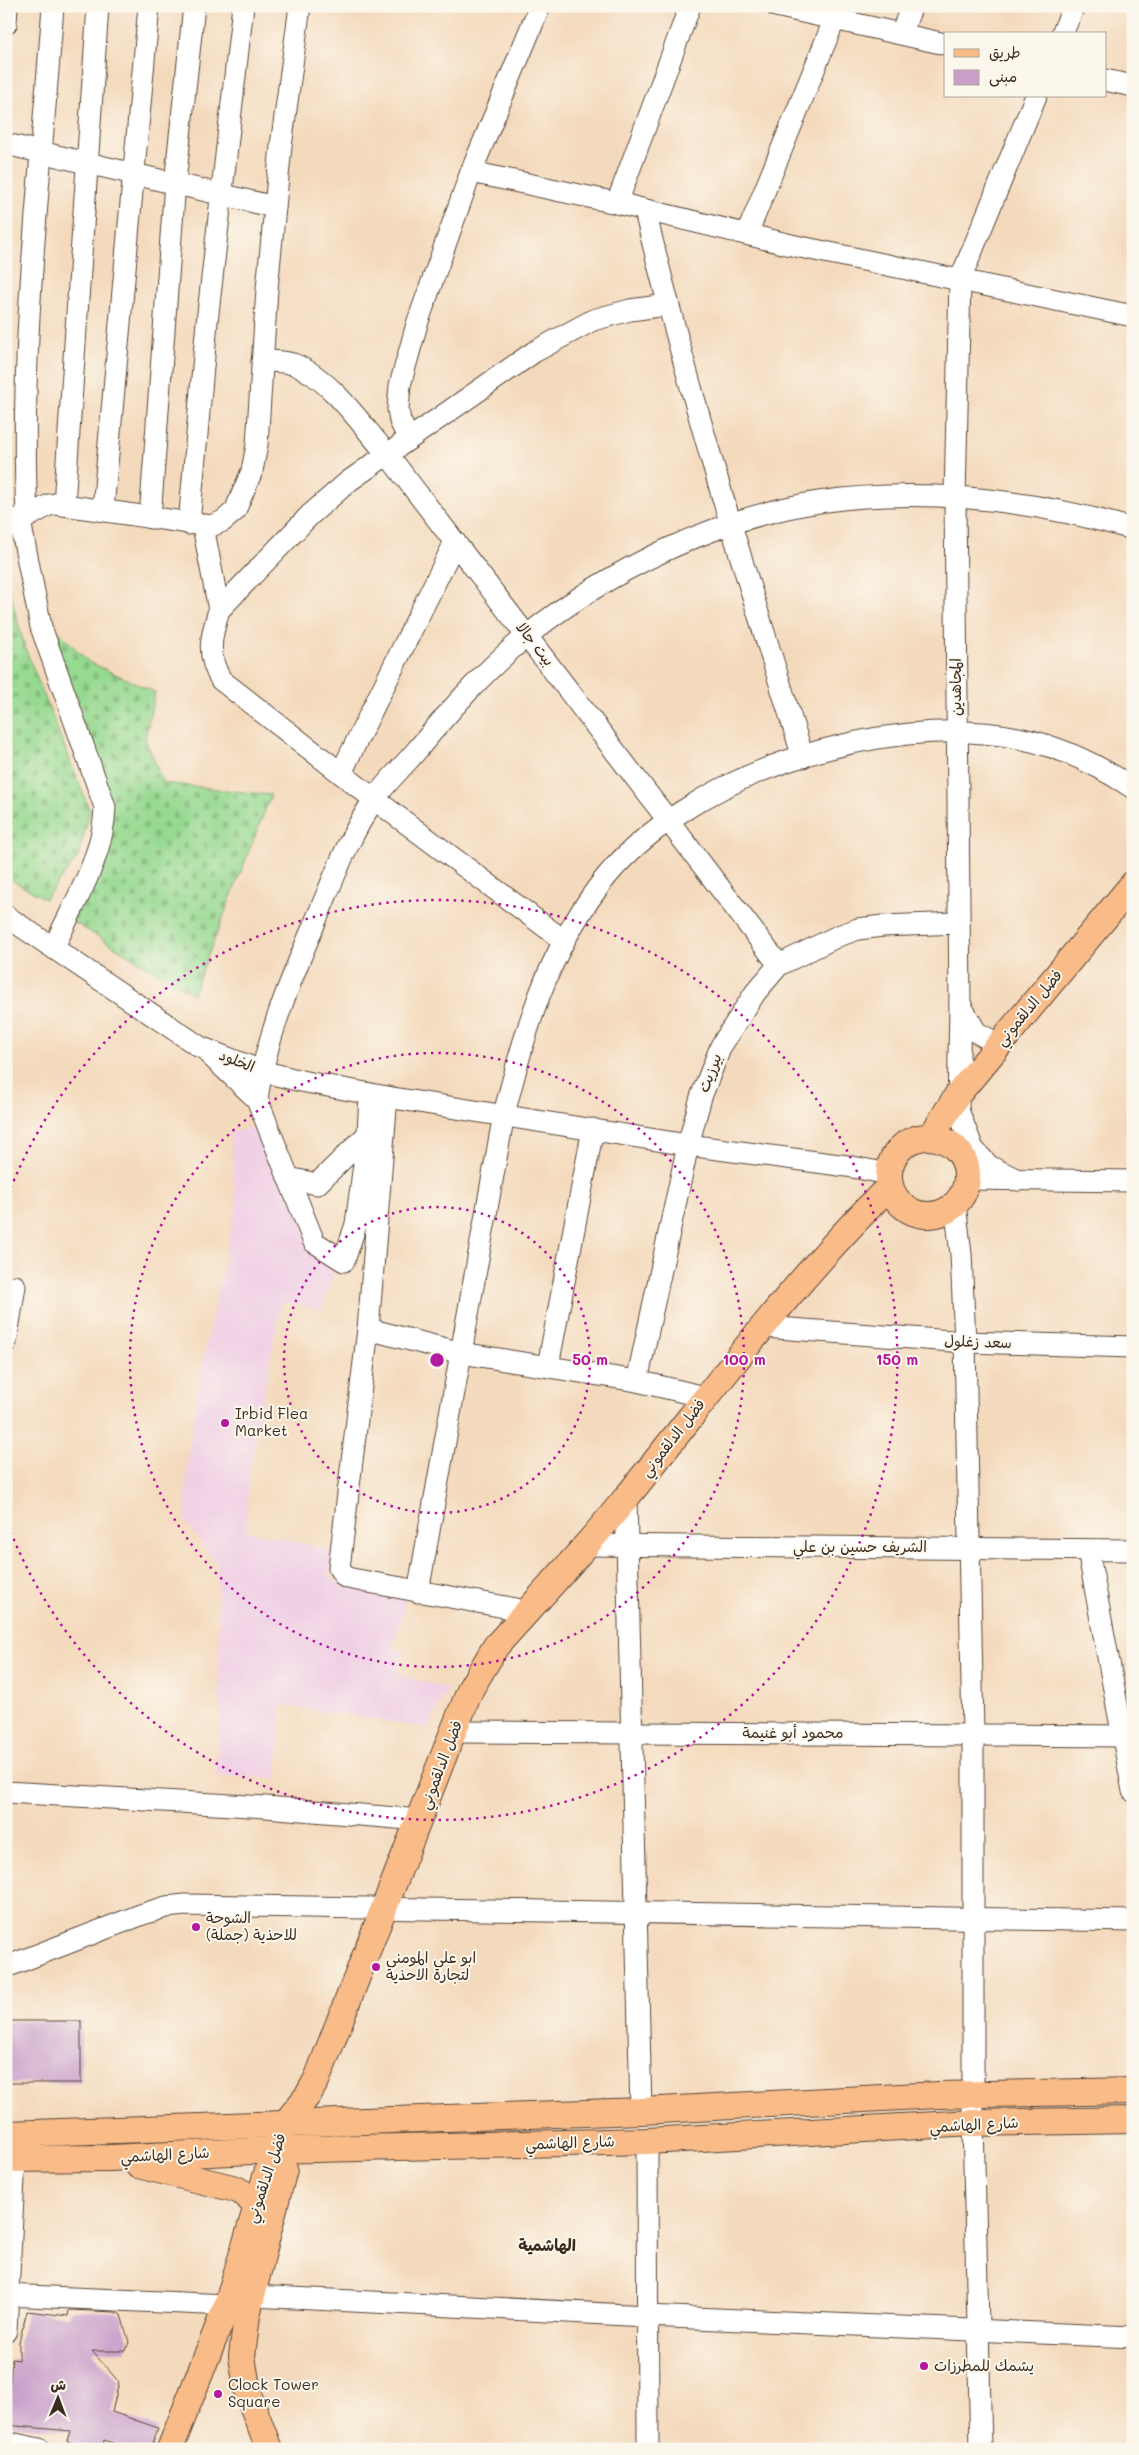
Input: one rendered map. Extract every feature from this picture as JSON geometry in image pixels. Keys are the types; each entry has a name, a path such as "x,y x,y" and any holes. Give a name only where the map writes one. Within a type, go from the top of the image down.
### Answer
{"main road":[{"name":"فضل الدلقموني","path":"931,1137 958,1094 1133,884"},
{"path":"931,1137 943,1140 957,1151 966,1167 967,1179 965,1189 955,1204 944,1212 931,1215 917,1213 905,1208 896,1198 890,1180 892,1162 898,1151 907,1143 918,1138 931,1137"},
{"name":"فضل الدلقموني","path":"170,2449 227,2305 256,2206 292,2124 317,2079 453,1732 482,1668 496,1646 626,1499 704,1397 890,1180"},
{"name":"شارع الهاشمي","path":"6,2134 641,2112 973,2094 1133,2091"},
{"name":"شارع الهاشمي","path":"11,2159 110,2158 281,2150 647,2141 974,2123 1133,2120"},
{"path":"269,2449 248,2394 242,2356 244,2332 254,2296 281,2150"},
{"path":"110,2158 236,2189 246,2195 256,2206"}],"street":[{"path":"6,24 7,6"},
{"path":"53,6 30,319 24,461 18,518 44,636 105,807 103,830 95,858 54,947"},
{"path":"64,505 98,6"},
{"path":"103,510 149,6"},
{"path":"150,518 176,183 194,6"},
{"path":"219,610 196,525 222,194 243,6"},
{"path":"18,518 49,505 103,510 196,525 223,521 235,512 245,493 257,445 275,208 300,6"},
{"path":"409,439 399,415 400,385 417,324 471,172 540,6"},
{"path":"617,203 690,6"},
{"path":"776,6 837,12 901,33 944,44"},
{"path":"901,33 912,6"},
{"path":"1063,32 1074,6"},
{"path":"747,234 837,12"},
{"path":"1106,80 1133,86"},
{"path":"960,280 1035,98"},
{"path":"6,144 275,208"},
{"path":"471,172 617,203 747,234 1133,316"},
{"path":"645,210 667,305 730,525 803,757"},
{"name":"المجاهدين","path":"960,280 955,497 960,1004 958,1110 973,1149 989,1166 1018,1180"},
{"path":"563,940 374,800 221,680 212,666 213,630 219,610 310,515 349,482 409,439 534,352 579,327 611,314 667,305"},
{"name":"بيت جالا","path":"262,361 292,364 311,373 330,389 388,455 780,965"},
{"path":"257,1099 261,1071 309,935 345,852 374,800 449,711 528,635 625,570 676,545 730,525 819,502 882,497 955,497 1027,504 1133,529"},
{"path":"340,773 455,542"},
{"path":"418,1592 504,1114 532,1014 563,940 610,874 668,821 732,784 803,757 865,738 892,734 956,731 1018,738 1049,746 1106,771 1133,788"},
{"name":"الخلود","path":"6,916 200,1047 261,1071 379,1095 688,1145 846,1166 890,1180"},
{"name":"بيرزيت","path":"637,1381 688,1145 701,1097 721,1046 755,993 780,965 817,945 858,929 883,926 959,923"},
{"path":"960,1004 976,1032 998,1044"},
{"path":"200,1047 257,1099 314,1242 344,1261 356,1224 368,1134 379,1095"},
{"path":"379,1095 368,1330 339,1568 345,1577 352,1579 528,1611"},
{"path":"548,1366 593,1129"},
{"path":"288,1178 317,1184 368,1134"},
{"path":"967,1179 1133,1181"},
{"path":"955,1204 961,1254 965,1342 973,1733 973,2094 982,2449"},
{"path":"6,1342 15,1286"},
{"name":"سعد زغلول","path":"764,1327 965,1342 1133,1347"},
{"path":"368,1330 461,1352 637,1381 704,1397"},
{"path":"626,1499 641,2112"},
{"name":"الشريف حسين بن علي","path":"586,1545 969,1547 1133,1550"},
{"path":"1088,1550 1128,1736 1133,1791"},
{"name":"محمود أبو غنيمة","path":"453,1732 973,1733 1128,1736"},
{"path":"6,1792 266,1807 420,1820"},
{"path":"6,1967 166,1907 186,1905 384,1910 636,1911 1133,1921"},
{"path":"647,2141 648,2449"},
{"path":"6,2331 11,2159"},
{"path":"8,2295 227,2305"},
{"path":"254,2296 647,2316 978,2328 1133,2337"},
{"path":"6,2442 39,2449"}],"shaded area":[{"name":"Irbid Flea Market","path":"257,1127 325,1231 319,1262 334,1270 322,1309 281,1302 248,1478 246,1531 332,1550 330,1579 406,1600 393,1647 404,1651 397,1674 448,1689 428,1728 282,1705 277,1778 215,1776 220,1705 217,1564 185,1521 186,1473 200,1374 236,1208 230,1132"}],"green space":[{"path":"6,578 25,648 90,811 78,857 45,899 6,877"},
{"path":"42,615 89,662 155,692 145,738 163,783 271,795 193,994 72,921 105,807"}],"building":[{"path":"6,2021 81,2021 81,2083 6,2083"},
{"path":"69,2310 115,2312 121,2315 129,2342 126,2351 92,2351 119,2382 112,2412 158,2428 151,2449 130,2449 104,2440 102,2449 96,2449 67,2441 70,2431 6,2425 12,2359 19,2360 19,2342 27,2311 68,2316"}],"place":[{"name":"Irbid Flea Market","path":"225,1423"},
{"name":"الشوحة للاحذية (جملة)","path":"196,1927"},
{"name":"ابو علي المومني لتجارة الاحذية","path":"376,1967"},
{"name":"يشمك للمطرزات","path":"924,2366"},
{"name":"Clock Tower Square","path":"218,2394"}],"district":[{"name":"الهاشمية","path":"547,2245"}]}
